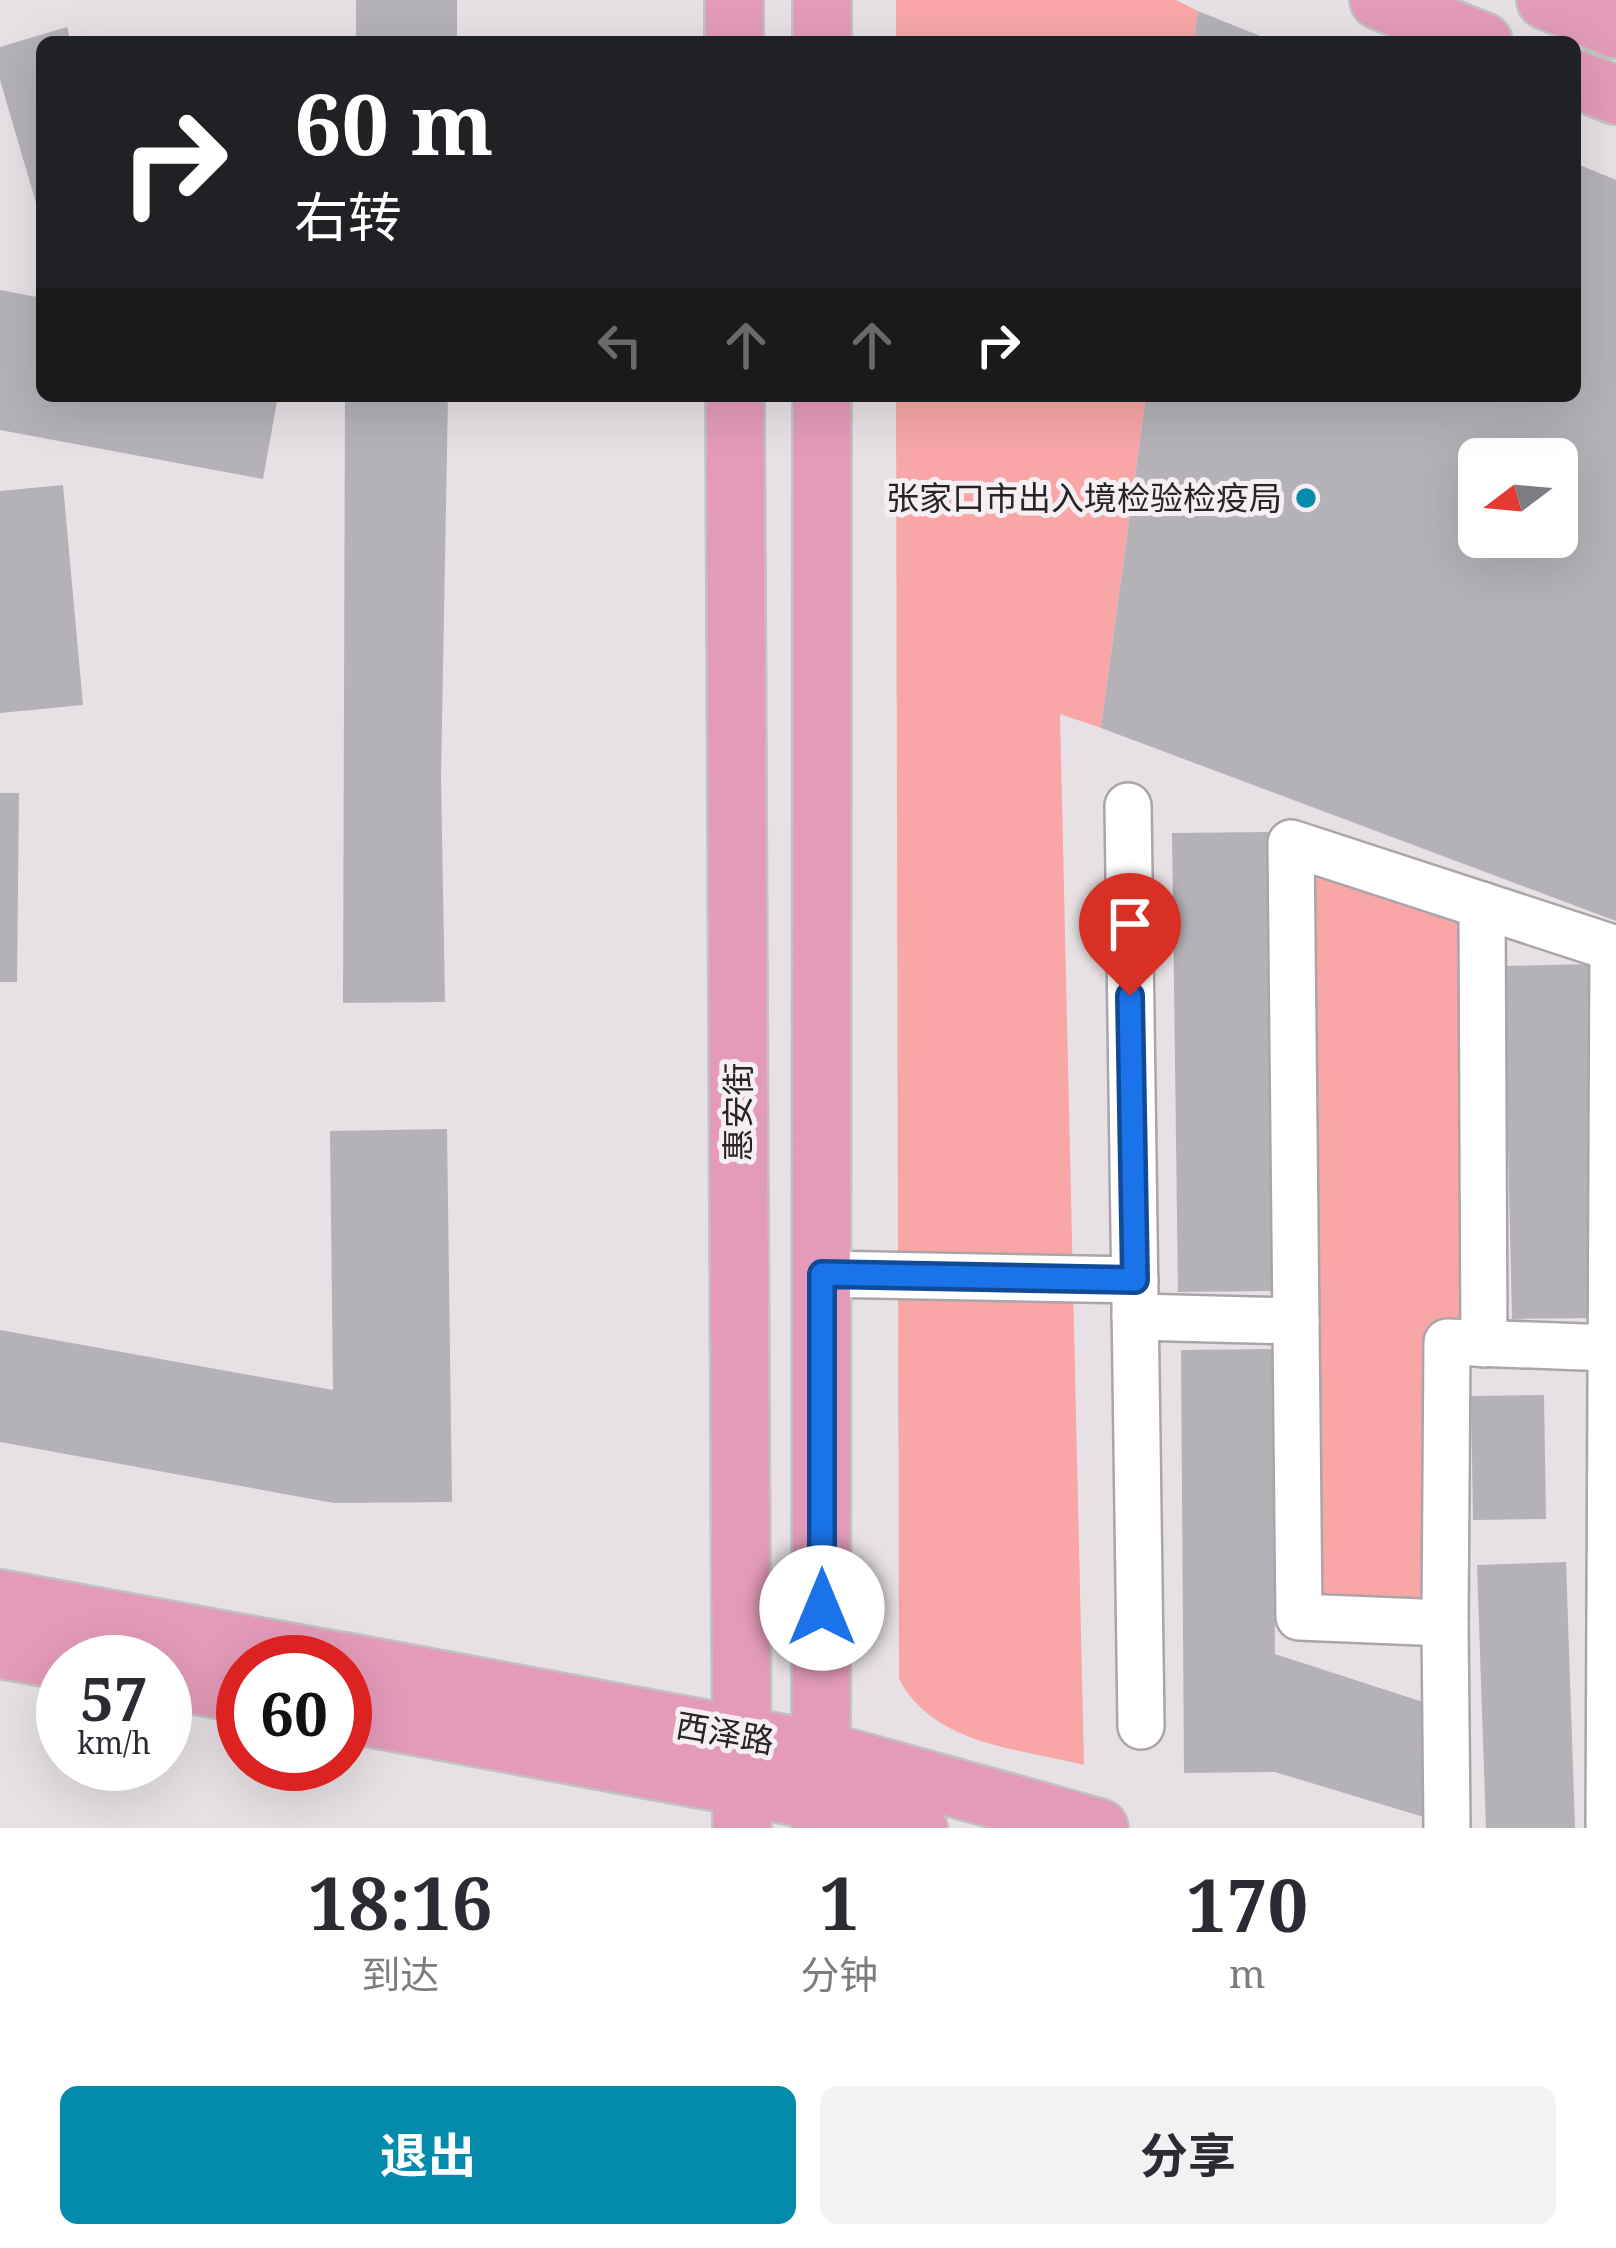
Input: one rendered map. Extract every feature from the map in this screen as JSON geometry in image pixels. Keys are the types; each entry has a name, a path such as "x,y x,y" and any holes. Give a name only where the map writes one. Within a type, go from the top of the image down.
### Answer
{"main road":[{"path":"734,0 734,36"},
{"path":"822,0 822,36"},
{"path":"1379,0 1469,36"},
{"path":"1546,0 1616,29"},
{"path":"1581,81 1616,95"},
{"name":"惠安街","path":"735,402 741,1783"},
{"path":"821,1793 822,402"},
{"name":"西泽路","path":"0,1599 216,1639"},
{"path":"0,1649 36,1656"},
{"name":"西泽路","path":"372,1671 741,1783"},
{"name":"西泽路","path":"372,1718 741,1783 1100,1828"},
{"name":"西泽路","path":"821,1793 918,1828"}],"street":[{"path":"1127,806 1141,1726"},
{"path":"1445,1623 1299,1618 1292,843 1613,948 1609,1828"},
{"path":"1482,905 1484,1344"},
{"path":"822,1274 1135,1299 1296,1321"},
{"path":"1448,1828 1447,1342 1611,1348"}],"shaded area":[{"path":"896,0 1176,0 1198,11 1195,36 896,36"},
{"path":"896,402 1145,402 1101,728 1060,714 1084,1765 1005,1748 955,1731 914,1701 899,1679"},
{"path":"1308,870 1468,918 1473,1327 1434,1324 1429,1606 1314,1601"}],"building":[{"path":"356,0 457,0 457,36 356,36"},
{"path":"1198,11 1260,36 1195,36"},
{"path":"67,27 69,36 37,36"},
{"path":"36,36 36,203 0,80 0,47"},
{"name":"张家口市出入境检验检疫局","path":"1581,165 1616,180 1616,921 1101,728 1145,402 1581,402"},
{"path":"0,290 36,297 36,402 277,402 263,479 0,430"},
{"path":"345,402 448,402 441,777 445,1002 343,1003"},
{"path":"63,485 83,705 0,713 0,491"},
{"path":"0,793 19,793 17,982 0,982"},
{"path":"1268,832 1274,1291 1178,1292 1172,833"},
{"path":"1590,964 1598,1318 1512,1319 1504,966"},
{"path":"447,1129 452,1502 334,1503 0,1442 0,1330 333,1390 330,1131"},
{"path":"1273,1349 1275,1654 1426,1703 1427,1818 1275,1772 1184,1773 1181,1350"},
{"path":"1544,1395 1546,1519 1473,1520 1471,1396"},
{"path":"1566,1562 1575,1828 1486,1828 1477,1565"}],"place":[{"name":"张家口市出入境检验检疫局","path":"1306,498"}],"route":[{"path":"822,1608 822,1274 1135,1280 1130,996"}]}
